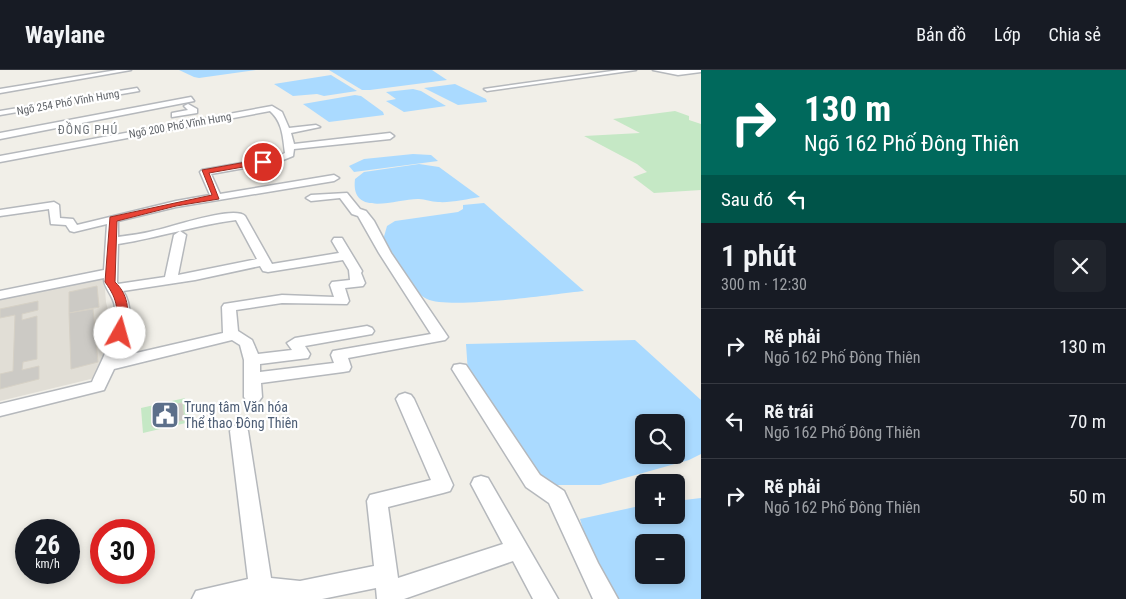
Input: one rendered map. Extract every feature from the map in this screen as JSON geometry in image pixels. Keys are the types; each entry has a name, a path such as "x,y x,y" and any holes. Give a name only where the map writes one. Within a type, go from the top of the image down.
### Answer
{"street":[{"path":"0,91 128,70"},
{"path":"588,70 602,73"},
{"path":"487,89 633,70"},
{"path":"656,70 678,73 701,70"},
{"name":"Ngõ 254 Phố Vĩnh Hưng","path":"0,113 137,90"},
{"path":"0,136 158,105 189,103 194,111 175,116"},
{"path":"158,105 186,124"},
{"path":"247,106 256,111"},
{"name":"Ngõ 200 Phố Vĩnh Hưng","path":"0,160 272,108 279,114 285,132"},
{"path":"214,120 220,129"},
{"path":"216,197 205,172 282,158 290,154 288,147 289,138 285,132 316,127"},
{"path":"288,147 390,136"},
{"path":"0,212 54,204 55,222 70,221 74,229 176,204 334,178"},
{"path":"254,378 343,367 339,355 440,337 385,253 370,223 362,213 356,212 343,195 314,202 299,184"},
{"path":"110,242 162,234 214,219 239,216 268,268 347,256"},
{"path":"0,410 98,386 120,333 124,309 115,288 110,282 110,242 113,219"},
{"path":"171,279 180,235"},
{"path":"231,335 229,307 282,299 342,301 337,286 358,283 354,272 356,271 338,241"},
{"path":"115,288 265,261"},
{"path":"0,295 109,273"},
{"path":"252,360 302,354 295,343 367,331"},
{"path":"106,365 231,335 239,336 247,343 252,360 254,378 253,397"},
{"path":"460,369 533,481 557,497 590,571 606,599"},
{"path":"387,589 377,501 443,485 405,399"},
{"path":"239,431 261,588"},
{"path":"481,484 546,599"},
{"path":"204,599 261,588 300,592 387,589 518,549"}],"shaded area":[{"path":"104,277 106,302 114,334 99,377 0,401 0,297"}],"green space":[{"path":"675,111 689,116 689,120 701,124 701,190 654,193 633,177 647,172 637,164 584,136 640,133 613,119"},
{"name":"Trung tâm Văn hóa Thể thao Đông Thiên","path":"185,398 190,422 143,433 141,408"}],"water":[{"path":"179,70 256,70 199,78"},
{"path":"329,70 432,70 447,80 362,90"},
{"path":"331,75 357,91 324,96 317,94 293,96 274,84"},
{"path":"455,84 486,99 487,102 458,105 424,88"},
{"path":"413,89 421,91 446,106 404,112 386,101 396,99 386,92"},
{"path":"355,95 361,96 383,112 384,115 329,122 303,104"},
{"path":"413,154 431,155 438,161 354,172 349,166 364,159"},
{"path":"419,164 439,167 480,197 448,202 410,199 378,204 368,203 360,199 355,191 355,179 364,172"},
{"path":"484,203 584,291 457,303 439,302 427,299 421,295 409,281 383,240 387,226 395,221 458,212 463,209 463,205"},
{"path":"635,340 701,400 701,454 685,461 685,414 635,414 635,464 675,464 600,485 543,485 468,373 466,344"},
{"path":"701,498 701,599 612,599 598,576 580,519 635,507 635,524 685,524 685,500"}],"building":[{"path":"97,286 99,307 69,313 69,292"},
{"path":"38,301 38,310 22,314 22,320 37,316 37,359 23,362 22,370 39,366 39,379 0,389 0,374 13,371 15,315 0,318 0,309"},
{"path":"93,309 98,362 71,369 69,313"},
{"path":"182,403 184,420 152,427 151,410"}],"place":[{"name":"Trung tâm Văn hóa Thể thao Đông Thiên","path":"165,415"}],"district":[{"name":"ĐỒNG PHÚ","path":"88,130"}],"route":[{"path":"120,333 124,309 115,288 110,282 109,273 113,219 157,208 216,197 205,172 263,162"}]}
